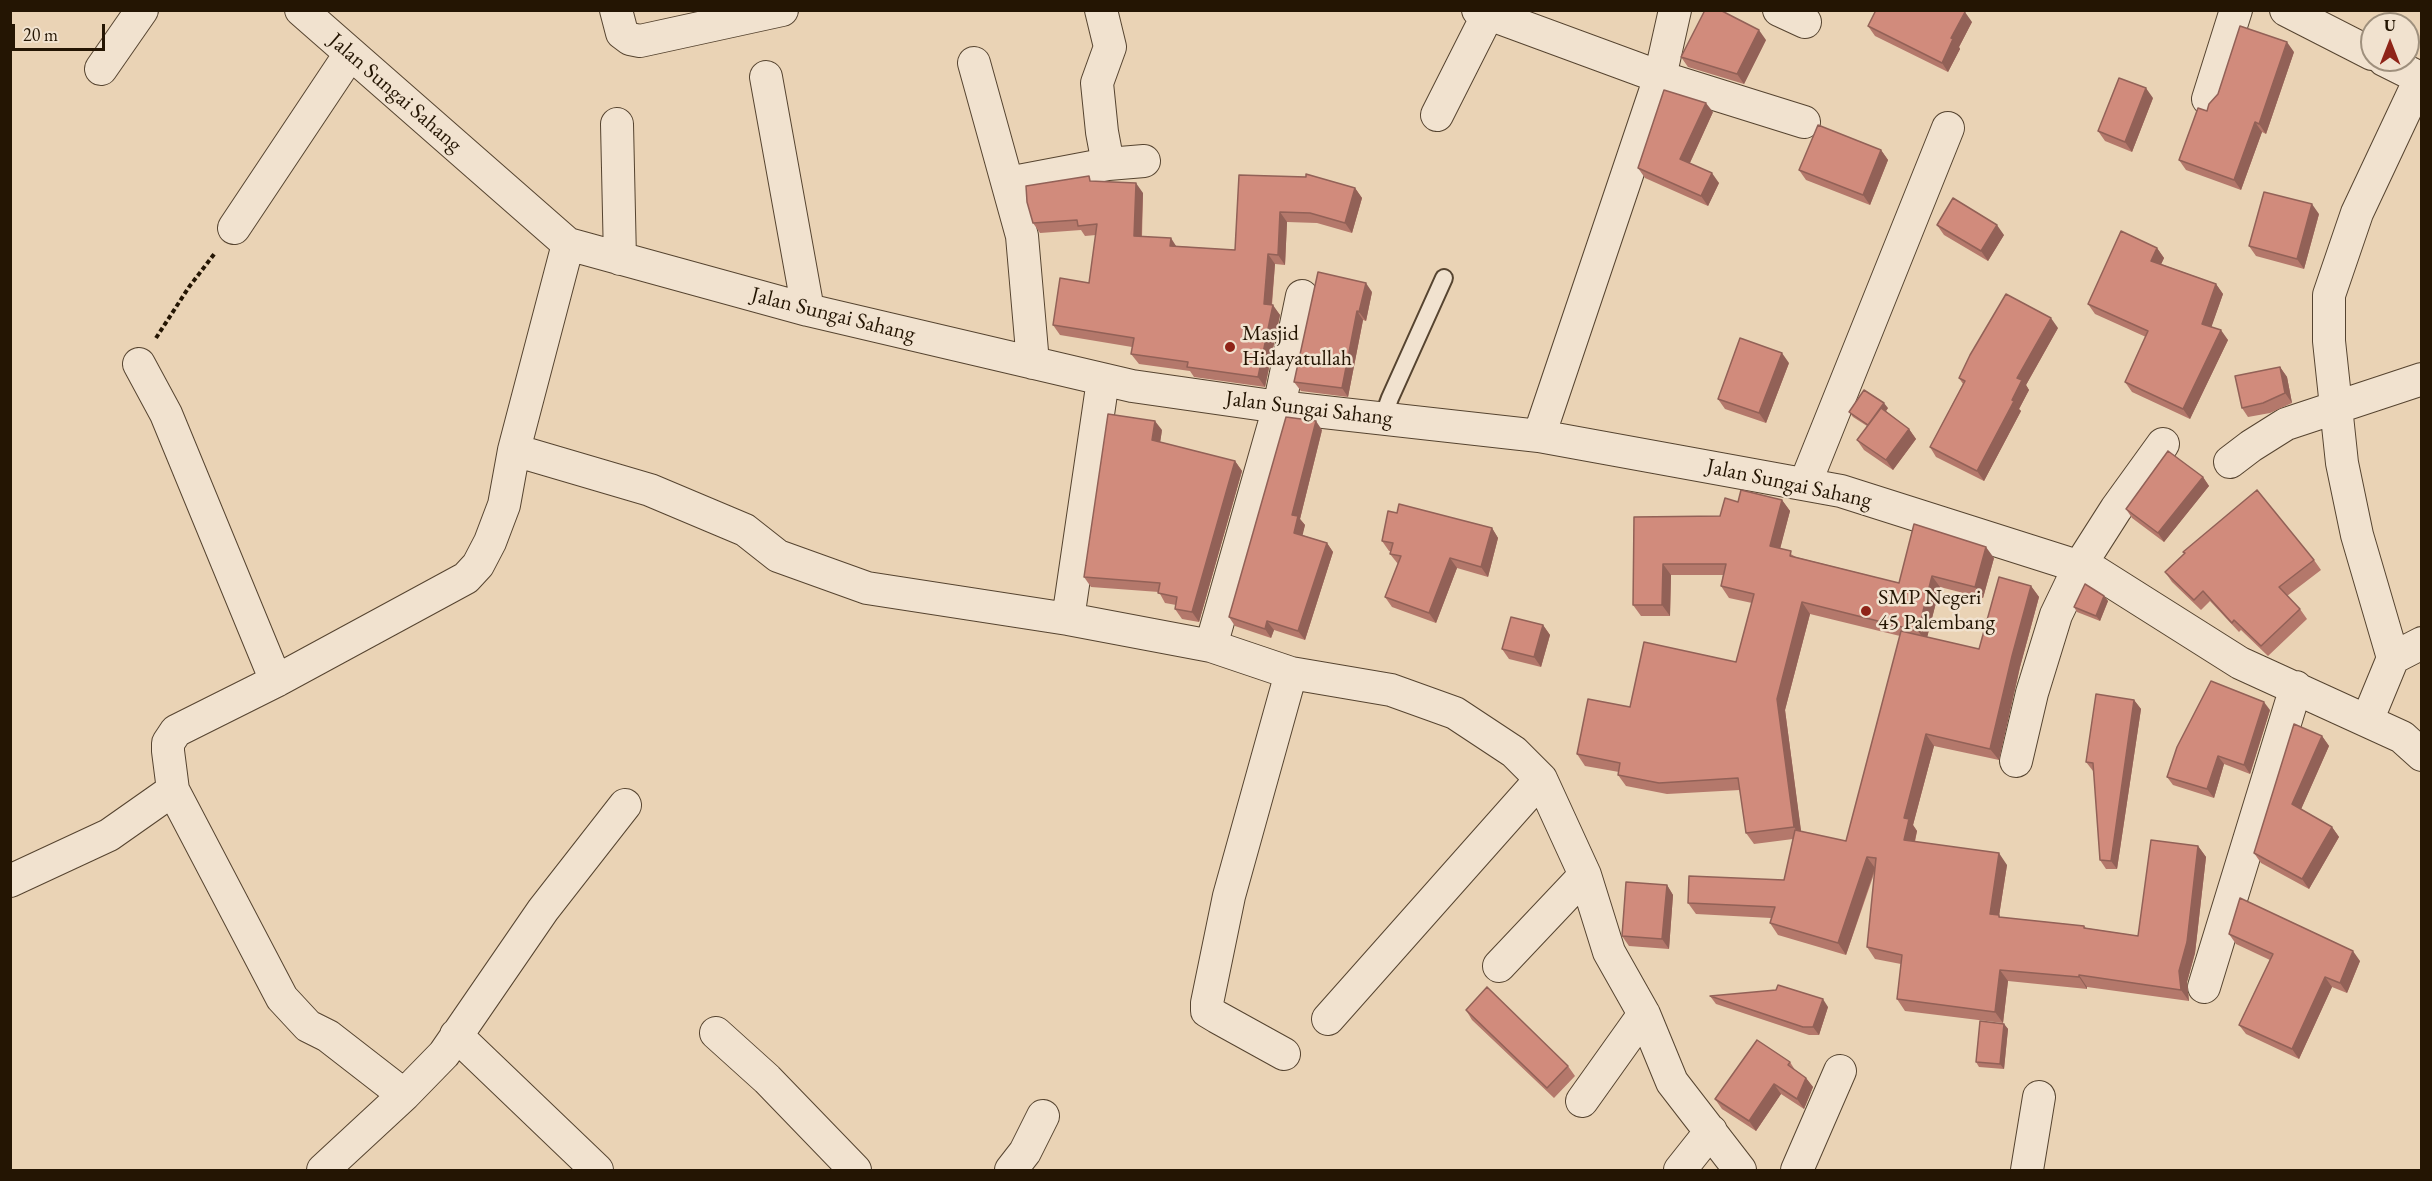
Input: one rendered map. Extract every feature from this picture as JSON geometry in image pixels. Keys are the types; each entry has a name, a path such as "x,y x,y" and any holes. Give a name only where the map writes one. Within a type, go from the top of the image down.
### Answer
{"street":[{"path":"101,69 142,10"},
{"name":"Jalan Sungai Sahang","path":"301,10 568,244 808,310 1132,386 1279,407 1539,436 1841,490 2096,572 2240,663 2402,737 2421,755"},
{"path":"616,10 622,33 630,39 640,41 782,10"},
{"path":"1101,10 1110,46 1097,83 1108,164"},
{"path":"1539,436 1660,77 1675,10"},
{"path":"2208,99 2236,10"},
{"path":"2286,10 2360,48"},
{"path":"1437,116 1483,12 1660,77 1804,122"},
{"path":"234,228 350,54"},
{"path":"974,63 1022,236 1033,363"},
{"path":"2367,721 2393,658 2357,535 2342,463 2329,341 2329,295 2357,213 2421,79 2407,72"},
{"path":"766,77 808,310"},
{"path":"617,124 620,259"},
{"path":"1805,484 1948,128"},
{"path":"1008,183 1108,164 1144,161"},
{"path":"404,1095 328,1036 308,1026 282,998 173,790 168,743 176,731 276,681 466,578 478,565 504,505 514,450 568,244"},
{"path":"1211,646 1279,407 1302,296"},
{"path":"139,364 166,414 276,681"},
{"path":"2230,462 2286,424 2421,379"},
{"path":"1068,619 1103,380"},
{"path":"2016,761 2032,693 2056,615 2079,567 2116,509 2163,444"},
{"path":"514,450 650,490 745,530 778,556 867,588 1068,619 1211,646 1291,673 1391,690 1455,713 1514,752 1541,778 1585,875 1609,952 1644,1014 1672,1082 1740,1170"},
{"path":"2393,658 2421,643"},
{"path":"1284,1054 1207,1011 1207,1003 1229,896 1291,673"},
{"path":"2204,987 2296,687"},
{"path":"1328,1019 1541,778"},
{"path":"10,880 110,835 173,790"},
{"path":"323,1170 404,1095 444,1054 543,910 625,805"},
{"path":"1499,966 1585,875"},
{"path":"1582,1101 1644,1014"},
{"path":"716,1033 767,1079 855,1170"},
{"path":"456,1035 597,1170"},
{"path":"1797,1170 1840,1071"},
{"path":"2027,1170 2039,1097"},
{"path":"1011,1170 1024,1152 1043,1116"},
{"path":"1680,1170 1712,1131"}],"lane":[{"path":"1383,417 1444,278"}],"path":[{"path":"139,364 189,287 234,228"}],"building":[{"path":"1705,10 1720,10 1759,30 1737,74 1681,57"},
{"path":"1876,10 1963,10 1965,12 1951,38 1953,39 1942,63 1868,26"},
{"path":"2240,26 2287,42 2259,124 2255,122 2234,180 2179,160 2198,108 2207,111 2209,104 2218,94"},
{"path":"2119,78 2146,88 2125,142 2098,131"},
{"path":"1664,90 1706,103 1680,159 1712,173 1701,196 1638,168"},
{"path":"1818,125 1881,150 1863,195 1799,170"},
{"path":"1306,174 1355,188 1345,223 1310,213 1280,212 1278,255 1268,254 1264,304 1273,305 1258,377 1187,367 1188,362 1131,354 1134,338 1053,325 1060,278 1089,283 1097,224 1078,226 1077,220 1033,223 1027,202 1026,186 1089,176 1090,181 1136,183 1134,236 1171,238 1170,246 1235,250 1239,175 1306,177"},
{"path":"2264,192 2312,204 2297,259 2249,246"},
{"path":"1953,198 1997,225 1981,251 1937,225"},
{"path":"2121,231 2157,248 2151,261 2216,284 2202,324 2221,330 2183,409 2125,382 2148,331 2088,304"},
{"path":"1318,272 1366,283 1359,312 1357,311 1342,388 1294,382"},
{"path":"2006,294 2051,318 2017,378 2022,380 2012,400 2014,401 1977,471 1930,447 1965,381 1959,378 1970,355"},
{"path":"1740,338 1782,353 1759,413 1718,399"},
{"path":"2280,367 2285,393 2263,403 2242,408 2235,376"},
{"path":"1864,390 1884,403 1868,425 1849,412"},
{"path":"1881,408 1909,429 1886,460 1857,440"},
{"path":"1108,414 1155,421 1152,440 1235,461 1192,612 1175,609 1177,597 1158,593 1160,583 1084,577"},
{"path":"1286,417 1316,421 1292,515 1298,516 1294,533 1327,543 1298,631 1267,621 1265,629 1229,617"},
{"path":"2168,451 2203,477 2158,533 2126,509"},
{"path":"1741,490 1782,500 1770,546 1791,551 1790,556 1899,583 1914,524 1986,547 1975,587 1932,576 1918,631 1802,602 1777,699 1794,827 1746,833 1738,778 1659,783 1618,775 1620,763 1577,754 1588,699 1630,707 1644,642 1736,662 1754,594 1721,586 1726,564 1663,564 1662,605 1633,605 1634,517 1720,516 1725,498 1738,502"},
{"path":"2257,490 2314,560 2279,587 2300,609 2261,646 2234,620 2232,623 2203,591 2194,600 2165,572 2185,553 2183,552"},
{"path":"1399,504 1492,528 1481,567 1450,558 1429,613 1385,597 1401,556 1390,554 1393,543 1382,541 1388,511 1397,513"},
{"path":"1999,577 2031,586 1990,749 1926,734 1904,818 1909,819 1904,840 1999,853 1990,914 1999,915 1999,917 2084,926 2084,928 2138,936 2151,840 2198,846 2187,942 2179,971 2181,990 2079,975 2079,977 2000,970 1995,1012 1897,999 1902,955 1867,947 1876,858 1867,857 1838,943 1770,923 1775,907 1688,903 1689,876 1784,880 1795,830 1846,841 1901,631 1979,649"},
{"path":"2085,584 2104,596 2096,616 2074,607"},
{"path":"1511,617 1543,625 1534,657 1502,649"},
{"path":"2211,681 2264,702 2244,765 2218,756 2207,789 2167,777 2177,747"},
{"path":"2096,694 2134,700 2111,861 2100,860 2093,763 2086,762"},
{"path":"2294,724 2322,736 2292,804 2332,827 2302,879 2254,853"},
{"path":"1626,882 1667,885 1662,939 1622,936"},
{"path":"2240,898 2353,951 2340,983 2325,977 2292,1049 2239,1025 2273,954 2229,934"},
{"path":"1778,985 1823,999 1813,1027 1803,1027 1710,996 1776,990"},
{"path":"1487,987 1568,1066 1547,1088 1466,1010"},
{"path":"1980,1021 2004,1024 2000,1064 1976,1062"},
{"path":"1757,1040 1790,1062 1788,1065 1806,1078 1797,1099 1774,1084 1749,1121 1715,1099"}],"place":[{"name":"Masjid Hidayatullah","path":"1230,347"},
{"name":"SMP Negeri 45 Palembang","path":"1866,611"}]}
